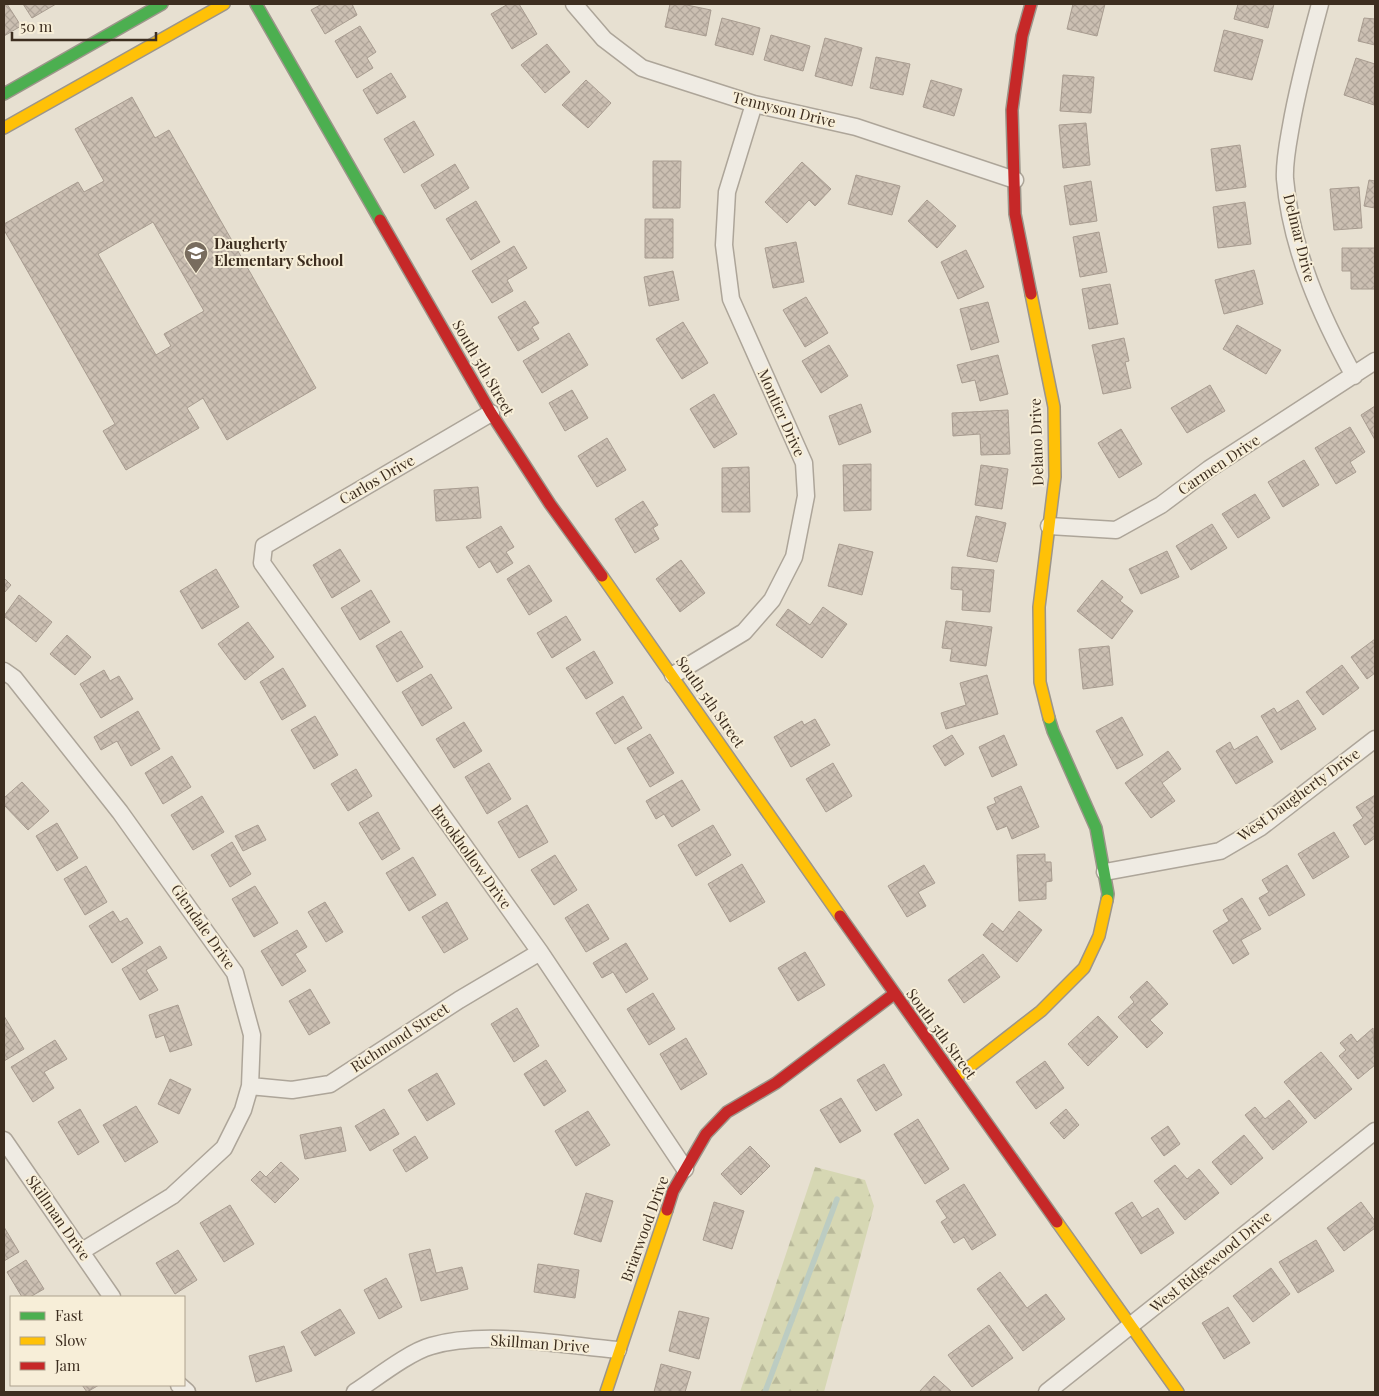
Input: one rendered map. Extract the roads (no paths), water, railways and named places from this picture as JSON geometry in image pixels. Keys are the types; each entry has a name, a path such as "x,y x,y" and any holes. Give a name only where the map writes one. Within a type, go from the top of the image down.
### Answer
{"street":[{"path":"4,94 162,4"},
{"path":"4,128 224,4"},
{"name":"South 5th Street","path":"256,4 491,414 550,504 673,675 894,994 1178,1392"},
{"name":"Tennyson Drive","path":"574,4 604,39 642,68 754,104 856,127 1015,180"},
{"name":"Delano Drive","path":"1031,4 1022,36 1012,110 1015,180 1014,214 1054,407 1055,476 1039,608 1040,682 1054,731 1096,828 1105,872"},
{"name":"Delmar Drive","path":"1320,4 1298,84 1288,143 1285,178 1292,221 1307,273 1326,326 1354,376"},
{"name":"Montier Drive","path":"673,675 744,632 772,600 794,557 806,496 804,463 731,299 724,245 727,192 754,104"},
{"name":"Carmen Drive","path":"1049,526 1116,530 1162,505 1209,469 1375,361"},
{"name":"Carlos Drive","path":"264,546 491,414"},
{"name":"Brookhollow Drive","path":"264,546 262,563 540,952 685,1169"},
{"name":"Glendale Drive","path":"4,671 14,678 120,812 236,973 252,1035 250,1086 244,1110 224,1148 172,1196 82,1251"},
{"name":"West Daugherty Drive","path":"1105,872 1220,850 1261,827 1375,740"},
{"path":"955,1078 1040,1011 1084,968 1099,936 1108,894 1105,872"},
{"name":"Richmond Street","path":"250,1086 292,1090 330,1084 459,1000 540,952"},
{"name":"Briarwood Drive","path":"606,1392 618,1350 673,1191 706,1134 727,1112 776,1083 894,994"},
{"name":"West Ridgewood Drive","path":"1047,1392 1375,1130"},
{"name":"Skillman Drive","path":"4,1140 111,1296"},
{"name":"Skillman Drive","path":"355,1392 429,1346 455,1341 502,1339 618,1350"}],"waterway":[{"path":"765,1392 837,1199"}],"place":[{"name":"Daugherty Elementary School","path":"196,274"}]}
